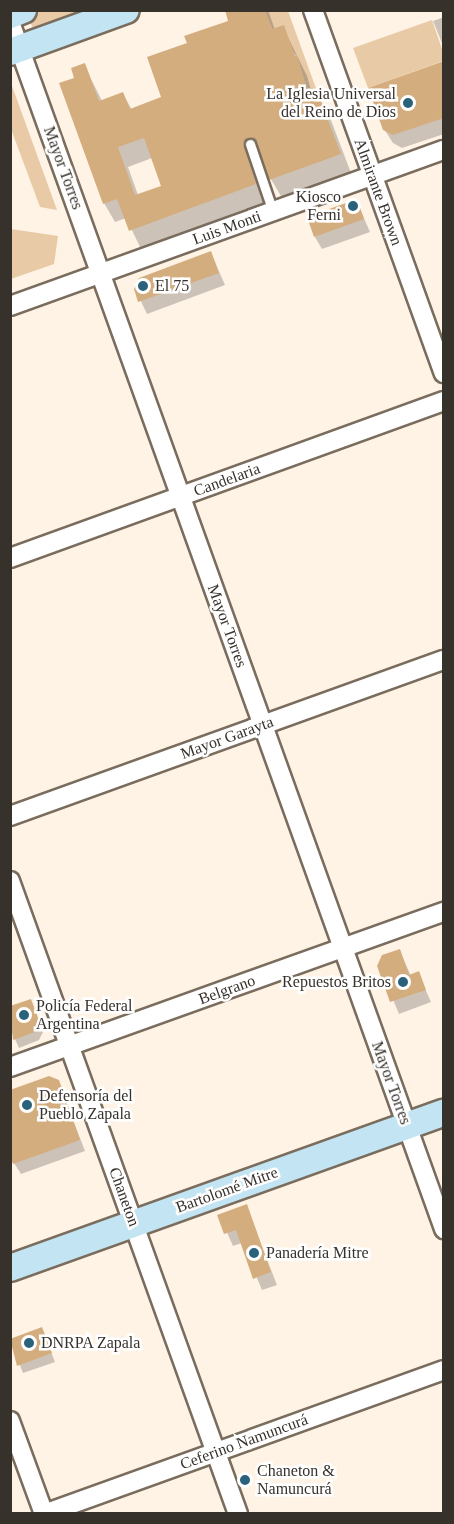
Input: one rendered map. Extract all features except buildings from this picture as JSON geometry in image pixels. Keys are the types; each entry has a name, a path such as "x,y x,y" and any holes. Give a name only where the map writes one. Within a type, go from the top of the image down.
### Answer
{"main road":[{"path":"10,15 22,10"},
{"path":"15,50 126,10"},
{"name":"Bartolomé Mitre","path":"10,1268 444,1113"}],"street":[{"name":"Almirante Brown","path":"313,10 444,373"},
{"name":"Mayor Torres","path":"10,22 15,50 101,273 444,1230"},
{"name":"Luis Monti","path":"10,306 444,150"},
{"name":"Candelaria","path":"10,558 444,401"},
{"name":"Mayor Garayta","path":"10,816 444,660"},
{"name":"Chaneton","path":"10,881 238,1514"},
{"name":"Belgrano","path":"10,1067 444,912"},
{"name":"Ceferino Namuncurá","path":"44,1514 444,1370"},
{"path":"10,1421 44,1514"}],"lane":[{"path":"250,144 273,212"}],"shaded area":[{"path":"39,11 109,11 35,32 30,22"},
{"path":"265,11 288,11 318,94 309,97 297,56 272,29"},
{"path":"432,20 443,52 443,61 368,88 353,48"},
{"path":"11,83 57,210 40,207 11,129"},
{"path":"11,229 58,236 54,264 11,279"}],"place":[{"name":"La Iglesia Universal del Reino de Dios","path":"408,103"},
{"name":"Kiosco Ferni","path":"353,206"},
{"name":"El 75","path":"143,286"},
{"name":"Repuestos Britos","path":"403,982"},
{"name":"Policía Federal Argentina","path":"24,1015"},
{"name":"Defensoría del Pueblo Zapala","path":"27,1105"},
{"name":"Panadería Mitre","path":"254,1253"},
{"name":"DNRPA Zapala","path":"29,1343"},
{"name":"Chaneton & Namuncurá","path":"245,1480"}]}
